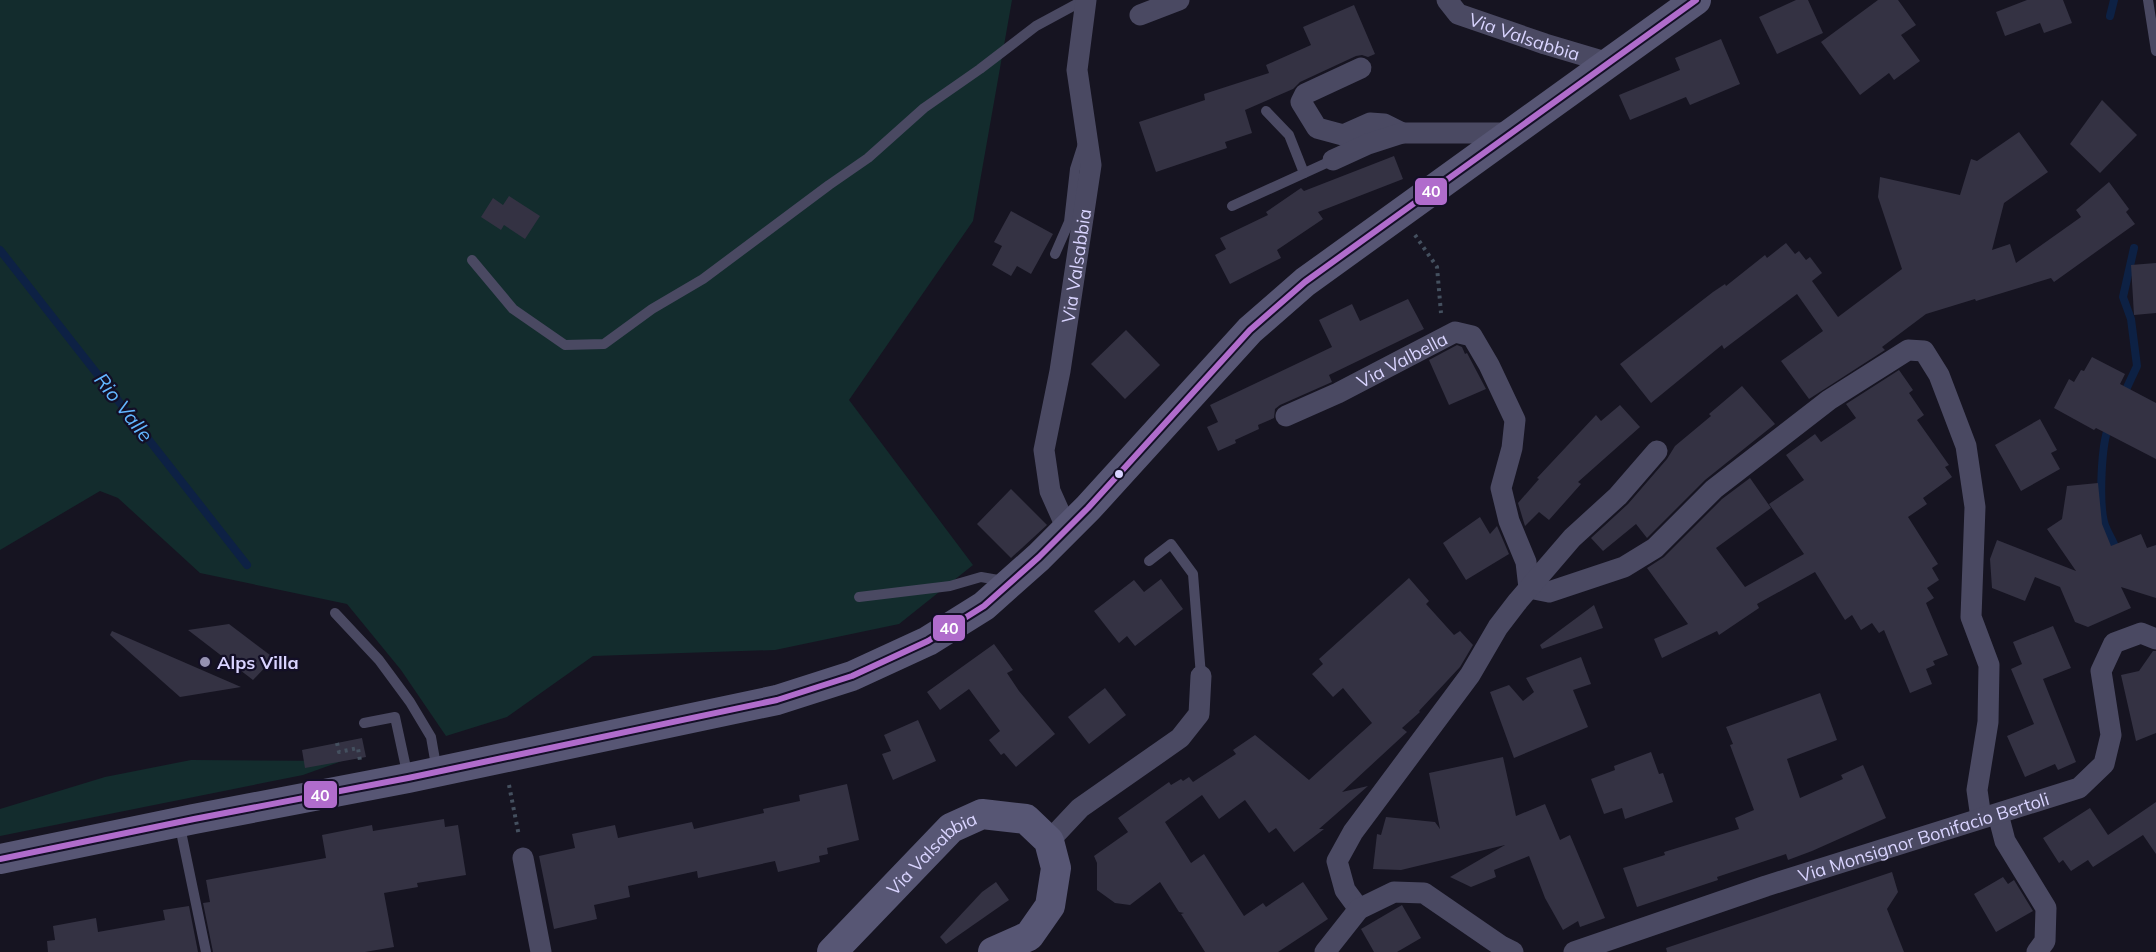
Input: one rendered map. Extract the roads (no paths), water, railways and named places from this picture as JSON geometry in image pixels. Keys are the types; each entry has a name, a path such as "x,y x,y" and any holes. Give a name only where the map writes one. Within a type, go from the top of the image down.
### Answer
{"main road":[{"name":"Via Valsabbia","path":"0,859 408,778 777,700 852,676 928,641 984,606 1067,529 1250,330 1305,282 1696,0"},
{"name":"Via Valsabbia","path":"832,952 951,828 982,814 1026,819 1049,841"},
{"path":"993,952 1029,936 1050,906 1056,868 1049,841"}],"street":[{"name":"Via Valsabbia","path":"1067,529 1050,491 1044,450 1060,371 1091,165 1077,70 1085,0"},
{"path":"1140,15 1179,0"},
{"name":"Via Valsabbia","path":"1447,0 1458,14 1609,63"},
{"path":"1361,68 1305,94 1301,102 1304,110 1317,128 1343,135 1370,123 1384,124 1402,133"},
{"path":"1333,160 1368,144 1402,133 1512,133"},
{"name":"Via Valbella","path":"1286,416 1338,393 1455,332 1472,336 1489,365 1515,420 1512,448 1501,488 1509,521 1526,562 1529,588"},
{"path":"1529,588 1549,592 1624,567 1655,548 1714,489 1829,400 1908,350 1924,351 1940,375 1966,446 1975,507 1971,616 1989,665 1988,722 1977,790 1990,816 2046,908 2045,941 2037,952"},
{"path":"1359,909 1345,890 1337,861 1353,832 1470,675 1498,627 1529,588 1572,538 1618,496 1657,451"},
{"name":"Via Monsignor Bonifacio Bertoli","path":"1574,952 1766,886 2079,788 2104,764 2111,735 2101,670 2114,643 2141,633 2156,639"},
{"path":"1049,841 1080,808 1180,738 1199,714 1201,676"},
{"path":"523,858 541,952"},
{"path":"1325,952 1359,909 1394,892 1424,893 1513,952"}],"lane":[{"path":"472,260 513,309 565,345 604,344 652,309 703,279 868,158 924,108 1036,26 1085,0"},
{"path":"2148,0 2156,51"},
{"path":"1266,111 1289,135 1305,173"},
{"path":"1055,254 1069,222 1075,169 1086,135"},
{"path":"1232,206 1333,160"},
{"path":"1149,561 1171,544 1193,574 1201,676"},
{"path":"859,597 950,586 981,577 1010,583"},
{"path":"335,613 379,660 410,702 431,737 438,771"},
{"path":"364,723 395,717 408,778"},
{"path":"179,822 207,952"}],"waterway":[{"path":"2110,16 2114,0"},
{"path":"2123,396 2137,366 2131,319 2123,297 2134,248"},
{"name":"Rio Valle","path":"0,250 247,565"},
{"path":"2109,426 2103,459 2102,513 2107,531 2114,544"}],"place":[{"name":"Alps Villa","path":"205,662"}]}
